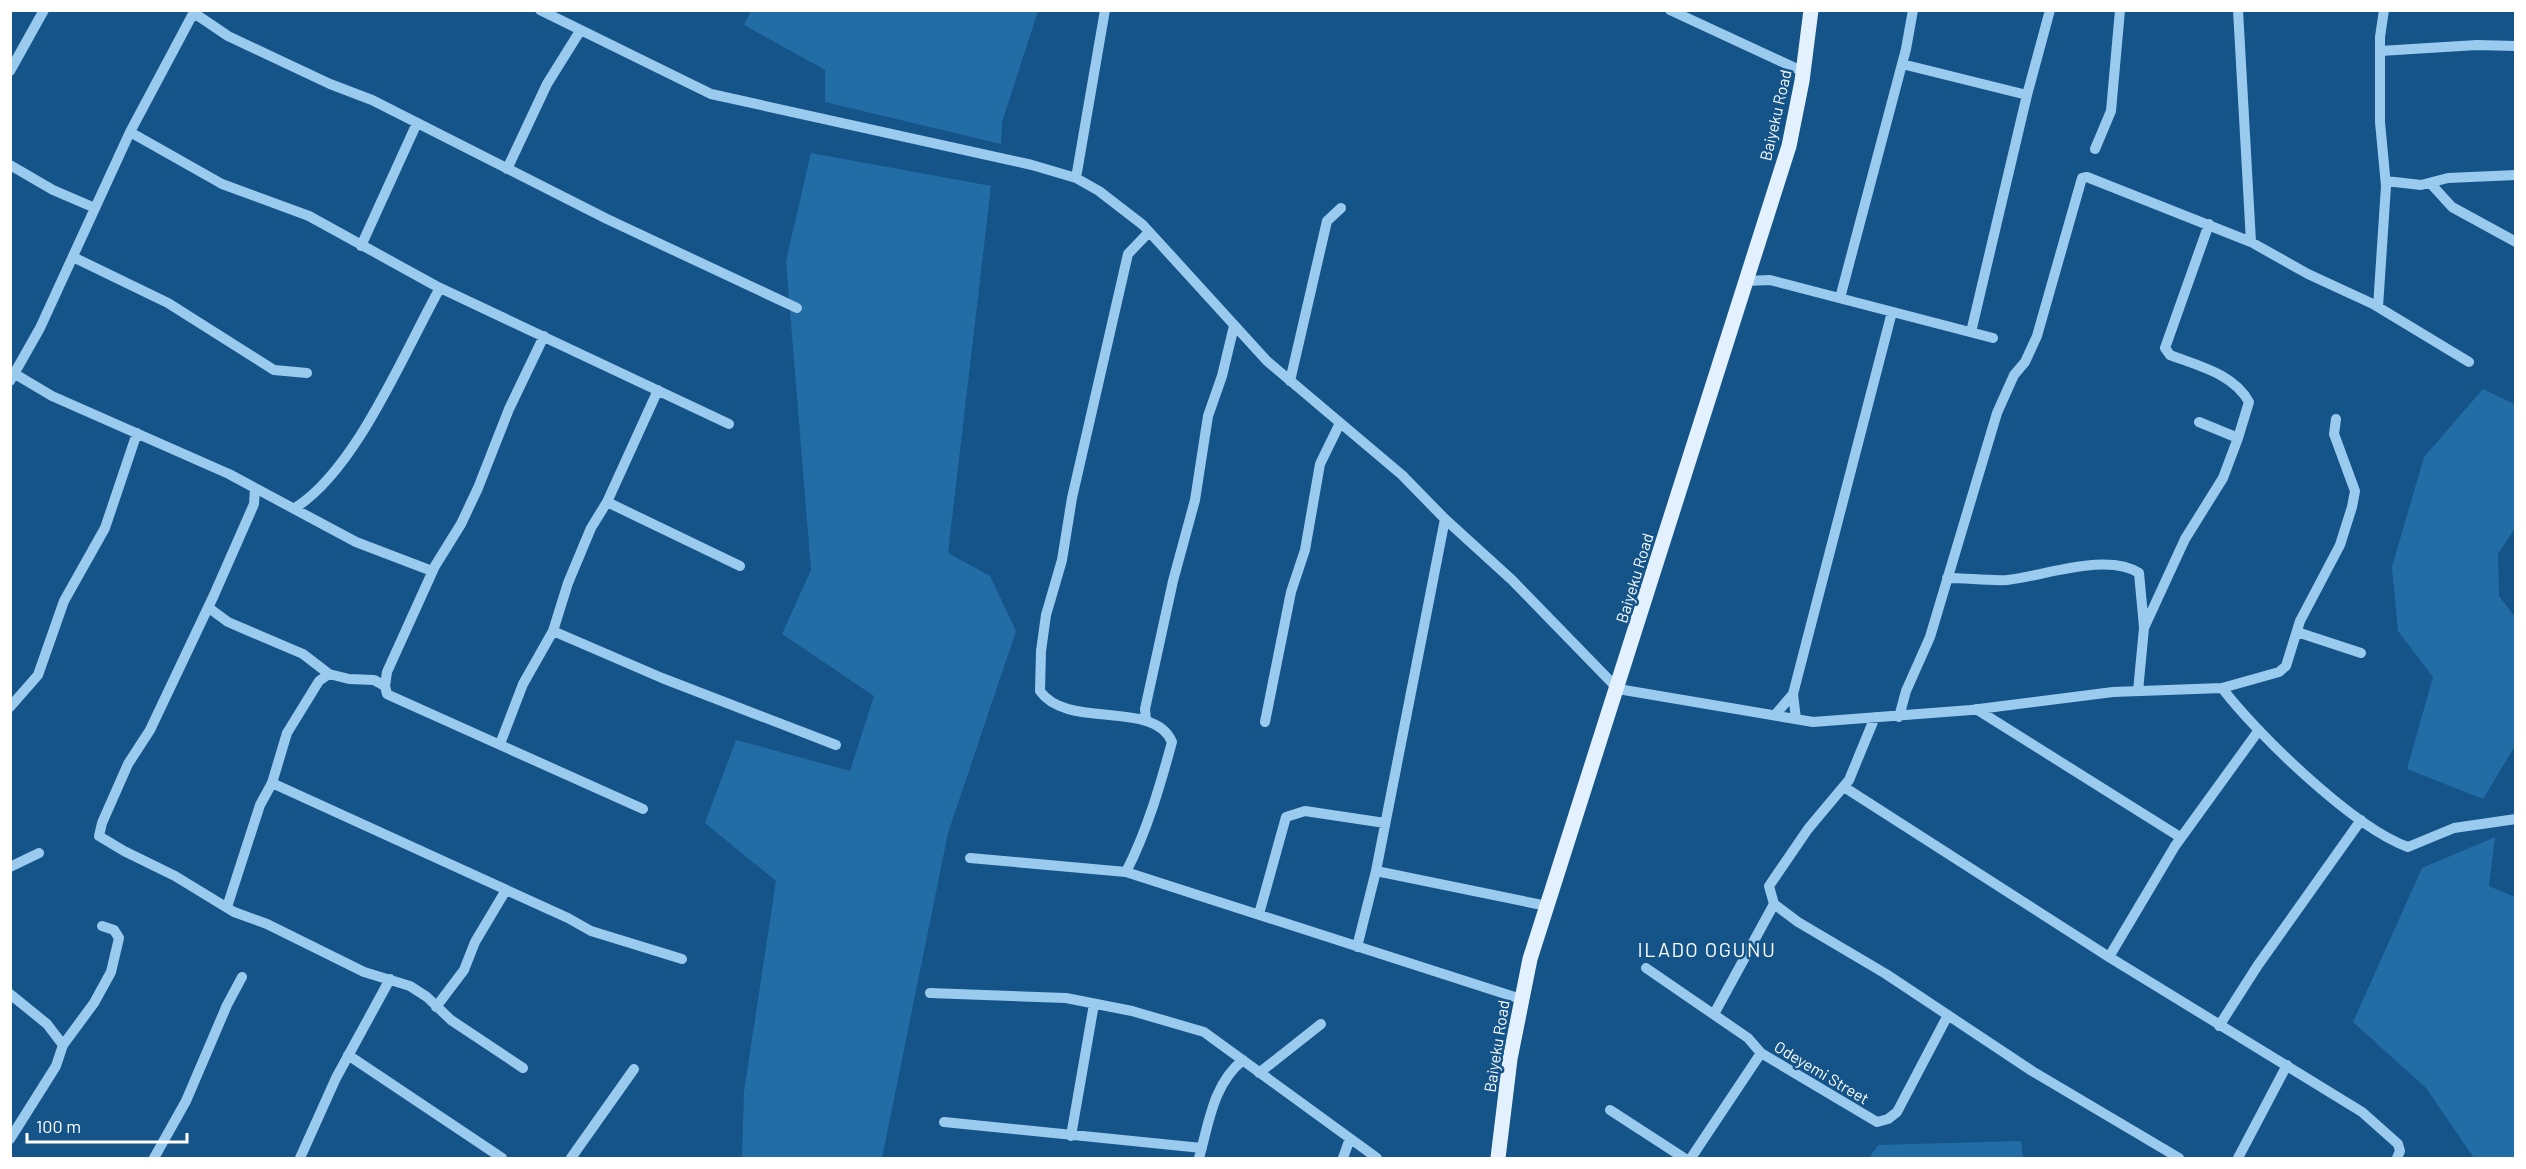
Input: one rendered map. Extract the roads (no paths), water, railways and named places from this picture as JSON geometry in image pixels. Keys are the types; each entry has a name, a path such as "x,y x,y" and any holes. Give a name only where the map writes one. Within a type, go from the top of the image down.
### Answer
{"main road":[{"name":"Baiyeku Road","path":"1498,1158 1510,1059 1521,999 1547,906 1618,689 1788,146 1804,72 1811,10"}],"street":[{"path":"10,72 44,10"},
{"path":"540,10 711,94 828,122 945,144 1076,178 1099,191 1149,232 1267,361 1402,475 1445,519 1512,580 1618,689 1813,722 1899,717 2138,691 2222,688 2279,672 2286,666 2297,632 2323,574 2340,545 2352,507 2355,491 2334,434 2336,419"},
{"path":"1076,178 1105,10"},
{"path":"1670,10 1804,72"},
{"path":"1840,298 1902,64 1913,10"},
{"path":"1971,332 2027,95 2050,10"},
{"path":"2095,149 2111,111 2120,10"},
{"path":"2238,10 2251,242"},
{"path":"2378,307 2386,181 2380,122 2380,51 2384,10"},
{"path":"432,571 356,542 295,508 13,378 40,328 130,132 195,12 228,36 417,123 607,219 797,308"},
{"path":"507,169 547,84 580,31"},
{"path":"2380,51 2477,45 2516,46"},
{"path":"1902,64 2027,95"},
{"path":"361,246 417,123"},
{"path":"130,132 222,184 309,216 440,288 729,424"},
{"path":"10,165 53,190 95,208"},
{"path":"2386,181 2431,184 2448,178 2516,175"},
{"path":"1899,717 1906,691 1930,637 1997,413 2014,375 2025,363 2037,336 2082,178 2087,177 2251,242 2378,307 2469,362"},
{"path":"2431,184 2452,207 2516,243"},
{"path":"1290,381 1327,221 1341,208"},
{"path":"2144,628 2185,539 2223,478 2249,402 2242,388 2226,378 2170,355 2165,348 2209,224"},
{"path":"1126,872 1140,844 1172,742 1165,732 1146,721 1083,712 1059,706 1042,695 1041,651 1046,615 1062,560 1072,498 1109,327 1128,254 1149,232"},
{"path":"73,257 168,303 274,370 307,373"},
{"path":"1748,274 1993,338"},
{"path":"295,508 316,492 366,424 407,356 414,334 440,288"},
{"path":"1796,719 1793,694 1892,312"},
{"path":"1146,721 1145,709 1173,581 1195,500 1208,416 1222,376 1234,326"},
{"path":"544,336 509,409 470,506 432,571 418,607 387,672 385,686 387,694 391,696 643,809"},
{"path":"500,744 523,684 553,631 568,583 591,528 607,502 658,390"},
{"path":"2199,422 2238,438"},
{"path":"1265,722 1291,592 1305,550 1320,464 1340,423"},
{"path":"10,707 38,675 64,601 105,528 136,433"},
{"path":"255,489 254,504 209,608 150,730 128,764 99,836 106,842 175,876 227,907 364,972 410,986 451,1020 523,1068"},
{"path":"254,504 269,497"},
{"path":"607,502 740,566"},
{"path":"1357,947 1376,871 1445,519"},
{"path":"1947,578 2006,580 2096,565 2122,565 2139,573 2144,628 2138,691"},
{"path":"209,608 228,622 303,654 329,674 349,679 374,680 385,686"},
{"path":"553,631 662,678 836,745"},
{"path":"2297,632 2361,653"},
{"path":"316,666 319,681"},
{"path":"374,680 387,672"},
{"path":"227,907 260,805 272,783 287,733 319,681 329,674"},
{"path":"2222,688 2259,730 2342,806 2390,841 2408,847 2454,828 2516,819"},
{"path":"1775,716 1793,694"},
{"path":"1976,709 2180,837"},
{"path":"1875,717 1844,787 1808,829 1769,886 1774,904 1798,922 1869,963 2032,1071 2179,1158"},
{"path":"2109,957 2180,837 2259,730"},
{"path":"272,783 568,918 591,931 682,959"},
{"path":"1844,787 2109,957 2362,1112 2391,1137 2400,1151 2397,1158"},
{"path":"1259,914 1286,817 1305,811 1385,823"},
{"path":"2219,1026 2258,965 2361,820"},
{"path":"10,867 39,853"},
{"path":"970,858 1126,872 1521,999"},
{"path":"1376,871 1547,906"},
{"path":"436,1007 464,970 475,942 506,890"},
{"path":"1714,1014 1774,904"},
{"path":"10,1139 56,1066 63,1045 94,1003 111,972 119,938 114,930 102,926"},
{"path":"1646,968 1748,1038 1761,1053 1691,1158"},
{"path":"154,1158 180,1114 227,1005 242,977"},
{"path":"300,1158 348,1055 390,979"},
{"path":"930,993 1059,998 1132,1011 1204,1032 1349,1140 1377,1158"},
{"path":"10,994 47,1024 63,1045"},
{"path":"1071,1136 1094,1004"},
{"name":"Odeyemi Street","path":"1761,1053 1877,1122 1888,1119 1897,1112 1948,1015"},
{"path":"1259,1073 1321,1024"},
{"path":"348,1055 502,1158"},
{"path":"944,1122 1201,1153 1217,1092 1230,1070 1243,1060"},
{"path":"2238,1158 2287,1065"},
{"path":"571,1158 634,1069"},
{"path":"1610,1110 1684,1158"},
{"path":"1343,1158 1349,1140"}],"district":[{"name":"ILADO OGUNU","path":"1707,949"}]}
